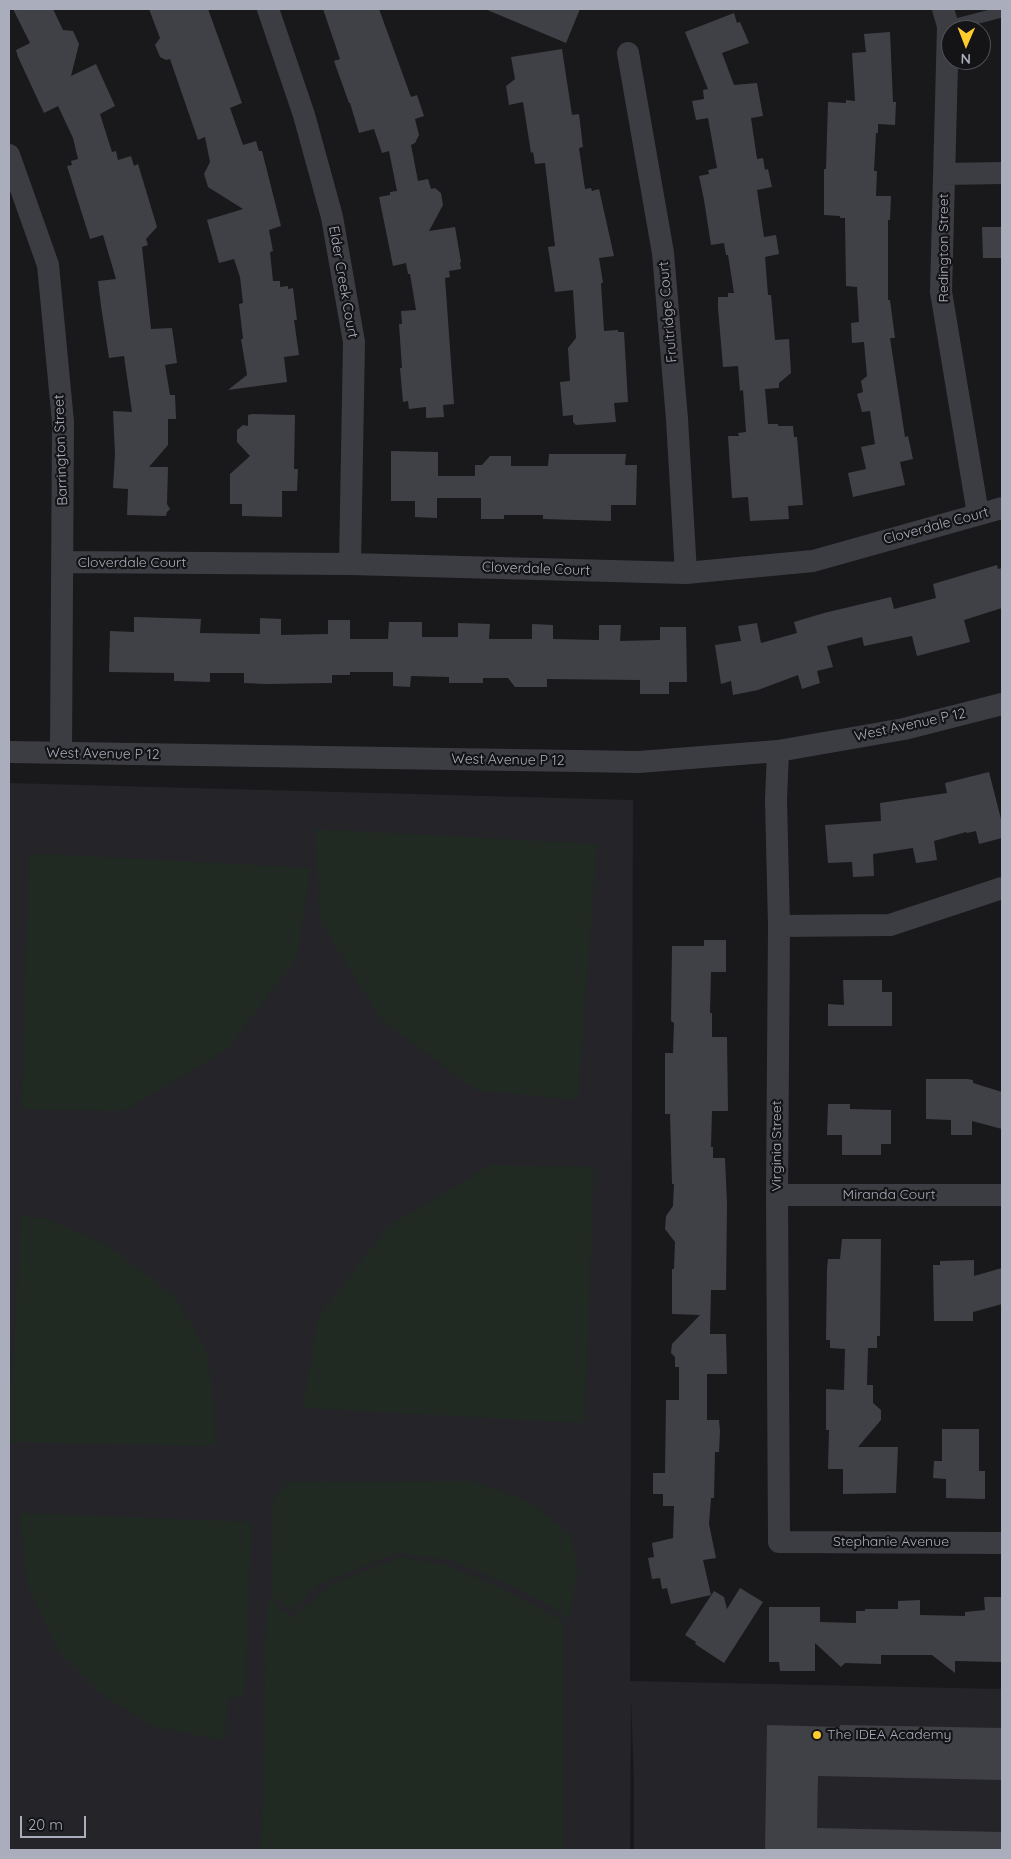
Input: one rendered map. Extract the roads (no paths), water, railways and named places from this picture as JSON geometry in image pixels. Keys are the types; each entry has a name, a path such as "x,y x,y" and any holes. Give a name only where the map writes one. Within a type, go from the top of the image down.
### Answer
{"street":[{"name":"Elder Creek Court","path":"268,9 304,116 332,217 354,342 350,564"},
{"name":"Redington Street","path":"945,17 941,292 978,514"},
{"name":"Fruitridge Court","path":"628,53 663,252 677,420 686,573"},
{"name":"Barrington Street","path":"9,154 48,265 63,422 61,753"},
{"path":"944,174 1002,173"},
{"name":"Cloverdale Court","path":"63,562 350,564 686,573 813,561 1002,508"},
{"name":"West Avenue P 12","path":"9,752 639,762 778,751 904,729 1002,704"},
{"name":"Virginia Street","path":"778,751 776,800 779,926 777,1195 779,1542"},
{"path":"779,926 890,925 1002,888"},
{"name":"Miranda Court","path":"777,1195 1002,1195"},
{"name":"Stephanie Avenue","path":"779,1542 1002,1542"}],"lane":[{"path":"945,17 1002,12"}],"place":[{"name":"The IDEA Academy","path":"817,1735"}]}
